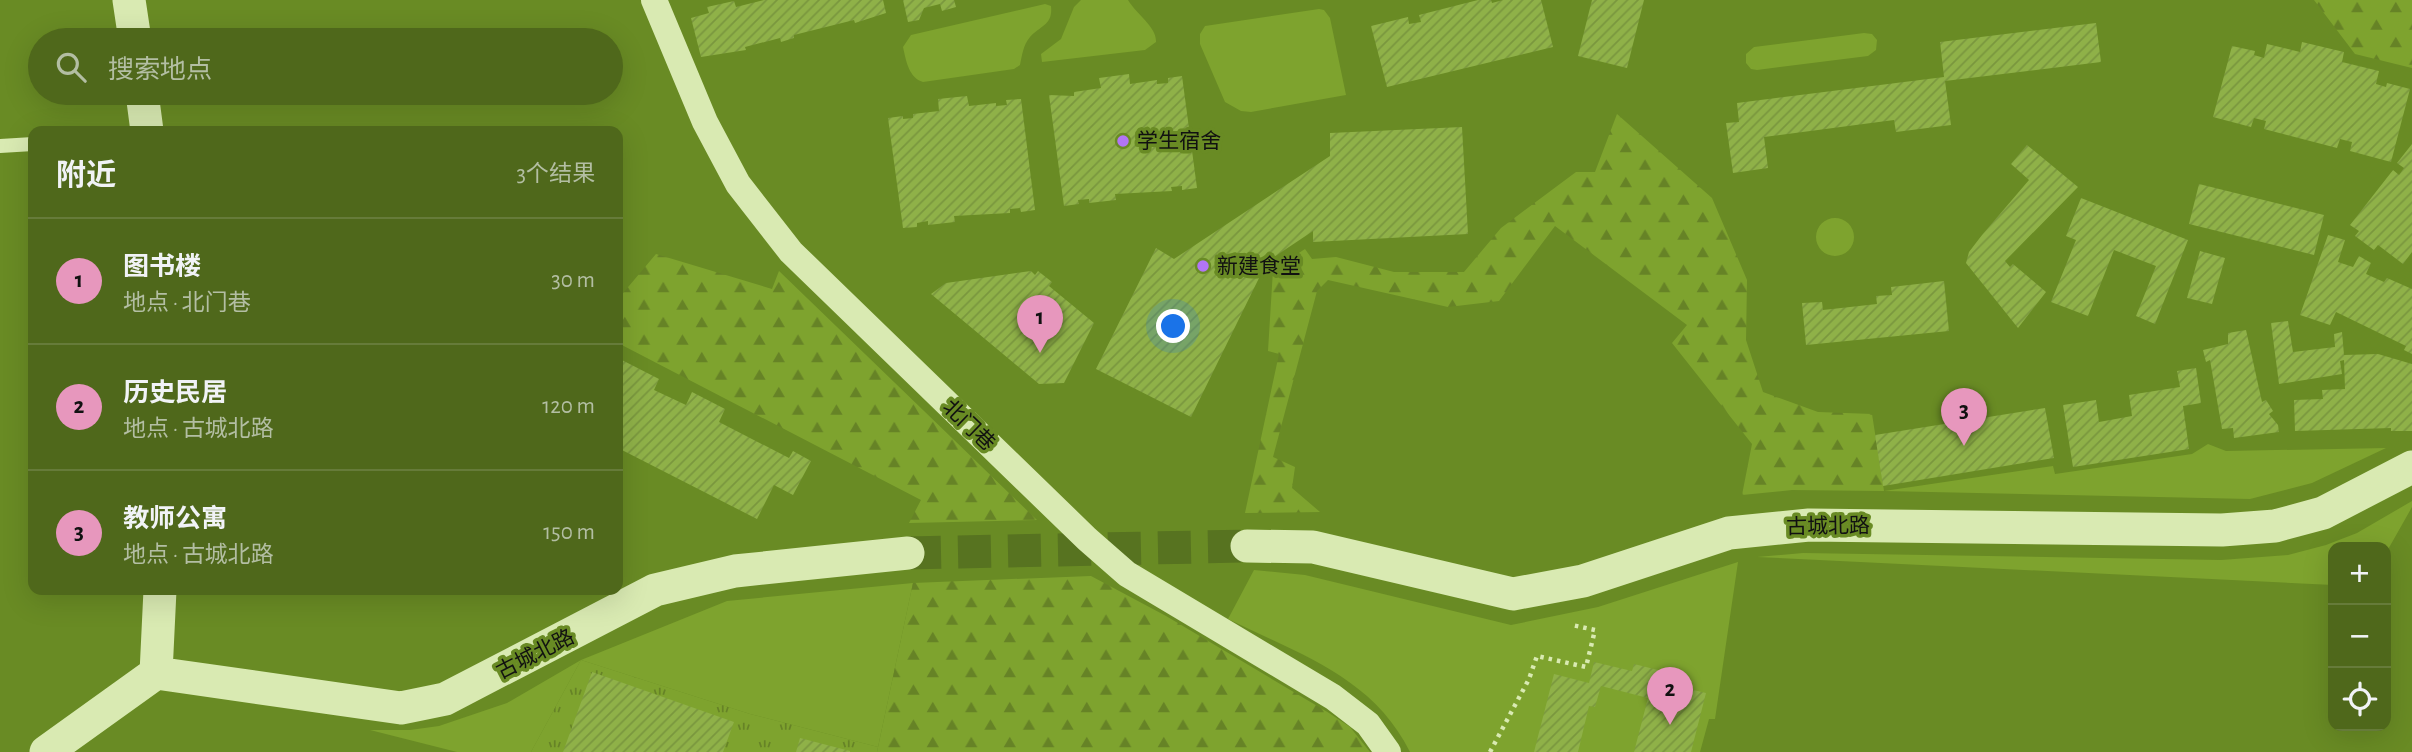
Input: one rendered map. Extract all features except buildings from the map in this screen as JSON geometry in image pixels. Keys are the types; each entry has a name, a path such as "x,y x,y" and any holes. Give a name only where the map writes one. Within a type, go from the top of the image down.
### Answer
{"street":[{"path":"129,0 133,28"},
{"name":"北门巷","path":"654,0 705,122 738,184 791,252 1087,539 1127,574 1333,696 1368,724 1388,752"},
{"path":"144,105 146,126"},
{"name":"古城北路","path":"1247,546 1313,547 1513,594 1583,581 1728,533 1760,528 1809,524 2222,530 2275,526 2323,513 2412,467"},
{"name":"古城北路","path":"156,673 401,708 445,699 655,590 735,571 908,553"},
{"path":"46,752 156,673 160,595"}],"lane":[{"path":"0,146 28,144"}],"path":[{"path":"1490,752 1530,679 1538,656 1586,667 1595,630 1572,625"}],"green space":[{"path":"1081,0 1128,0 1150,26 1156,42 1145,50 1042,62 1041,54 1061,39 1074,7"},
{"path":"2314,0 2412,0 2412,68 2355,54"},
{"path":"1045,4 1051,6 1050,17 1028,40 1020,65 1014,69 923,82 914,77 909,68 903,47 911,35"},
{"path":"1324,10 1330,18 1346,95 1251,112 1241,111 1225,102 1200,44 1200,34 1205,26"},
{"path":"1872,34 1877,40 1876,50 1868,56 1757,70 1751,69 1746,63 1746,54 1754,47"},
{"path":"1617,114 1712,198 1747,280 1746,340 1763,392 1818,412 1872,414 1884,491 1792,490 1742,495 1752,444 1672,343 1687,325 1555,226 1499,301 1448,307 1328,280 1317,291 1273,457 1295,467 1292,488 1320,512 1245,513 1279,354 1268,351 1273,270 1305,249 1312,259 1336,257 1394,272 1464,272 1501,228 1576,172 1595,172"},
{"path":"1835,218 1849,223 1854,237 1849,251 1835,256 1821,251 1816,237 1821,223"},
{"path":"656,254 772,289 779,271 1037,520 909,523 921,500 623,346 623,293"},
{"path":"2208,444 2226,451 2386,448 2312,483 2250,499 1884,491 2053,466 2055,474 2192,454"},
{"path":"2412,501 2412,507 2391,544 2391,542 2334,542 2357,533"},
{"path":"2328,544 2328,585 1757,557 1803,553 2221,560 2288,555"},
{"path":"1738,562 1715,719 1709,719 1700,752 1410,752 1394,726 1355,686 1332,670 1228,619 1254,570 1305,575 1511,625 1598,607"},
{"path":"1091,576 1166,616 1329,713 1350,727 1370,752 877,752 913,583"},
{"path":"913,583 878,747 750,714 581,660 727,601"},
{"path":"581,660 531,752 457,752 370,730 410,730 439,726 507,703"},
{"path":"581,660 750,714 878,747 877,752 531,752"}],"tunnel":[{"path":"908,553 1247,546"}],"place":[{"name":"学生宿舍","path":"1123,141"},
{"name":"新建食堂","path":"1203,266"},
{"name":"图书楼","path":"1040,353"},
{"name":"教师公寓","path":"1964,446"},
{"name":"历史民居","path":"1670,725"}]}
